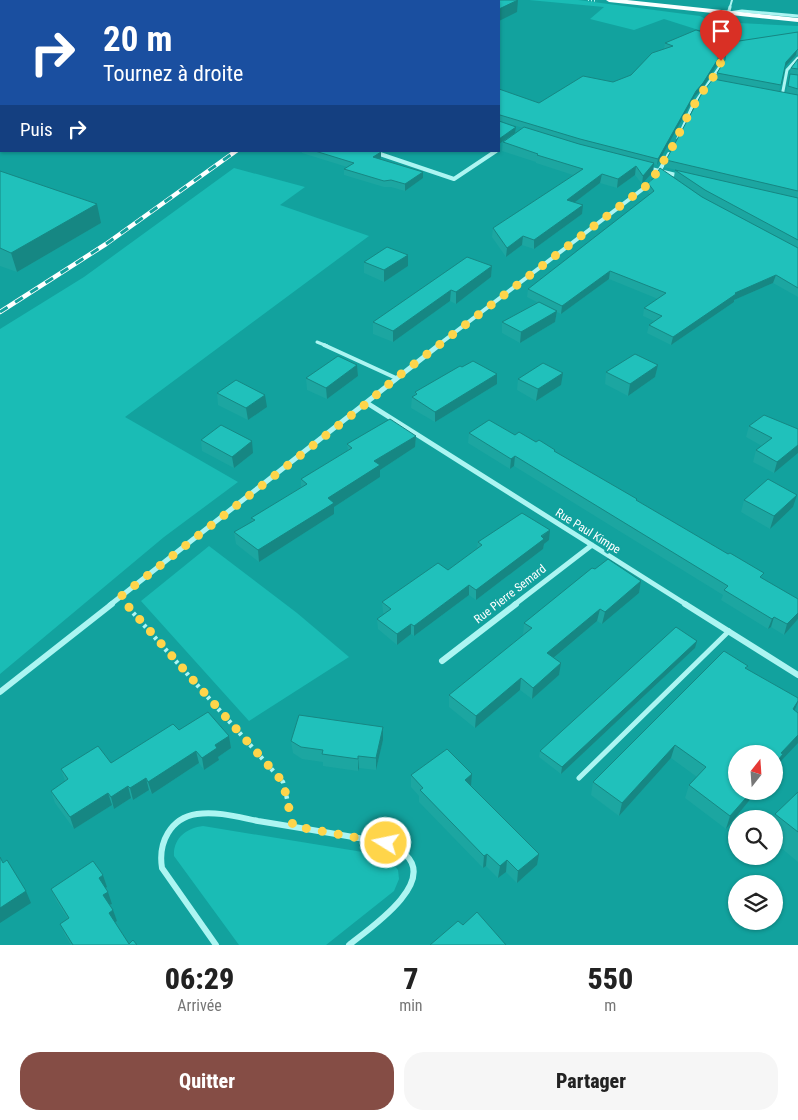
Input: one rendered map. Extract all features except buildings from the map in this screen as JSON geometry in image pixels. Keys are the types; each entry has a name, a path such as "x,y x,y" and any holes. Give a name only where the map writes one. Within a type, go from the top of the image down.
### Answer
{"main road":[{"path":"609,0 730,7 798,20"},
{"path":"640,0 798,14"}],"street":[{"path":"676,141 698,98 721,64 730,7"},
{"path":"782,96 787,68 798,58"},
{"path":"710,82 716,83"},
{"path":"773,94 790,98"},
{"path":"0,692 367,403 396,378 650,183 673,146"},
{"path":"377,153 454,178 494,152"},
{"path":"642,167 686,178"},
{"path":"659,171 667,178"},
{"name":"Rue Paul Kimpe","path":"367,403 798,675"},
{"name":"Rue Pierre Semard","path":"442,661 592,545"},
{"path":"216,945 162,868 159,858 161,846 167,833 175,824 185,818 210,813 386,843 400,849 410,857 414,867 415,879 410,890 400,902 348,945"}],"lane":[{"path":"784,77 791,78"},
{"path":"317,342 396,378"},
{"path":"578,778 729,631"}],"path":[{"path":"120,597 283,782 293,826"}],"green space":[{"path":"529,0 578,0 700,16 709,21 708,33 664,19 634,30 590,19 604,7"},
{"path":"738,23 798,26 798,34 733,44"},
{"path":"234,168 305,187 280,205 369,236 125,417 238,482 164,537 0,674 0,329 84,277"},
{"path":"209,546 297,613 349,657 249,721 141,601"},
{"path":"203,826 381,855 390,860 398,870 399,879 394,891 326,945 239,945 174,856 176,844 182,835 192,829"}],"railway":[{"path":"0,312 106,244 235,152"}],"route":[{"path":"386,843 293,826 283,782 120,597 367,403 396,378 650,183 679,136 680,130 698,98 705,91 714,74 719,69 721,61"}]}
